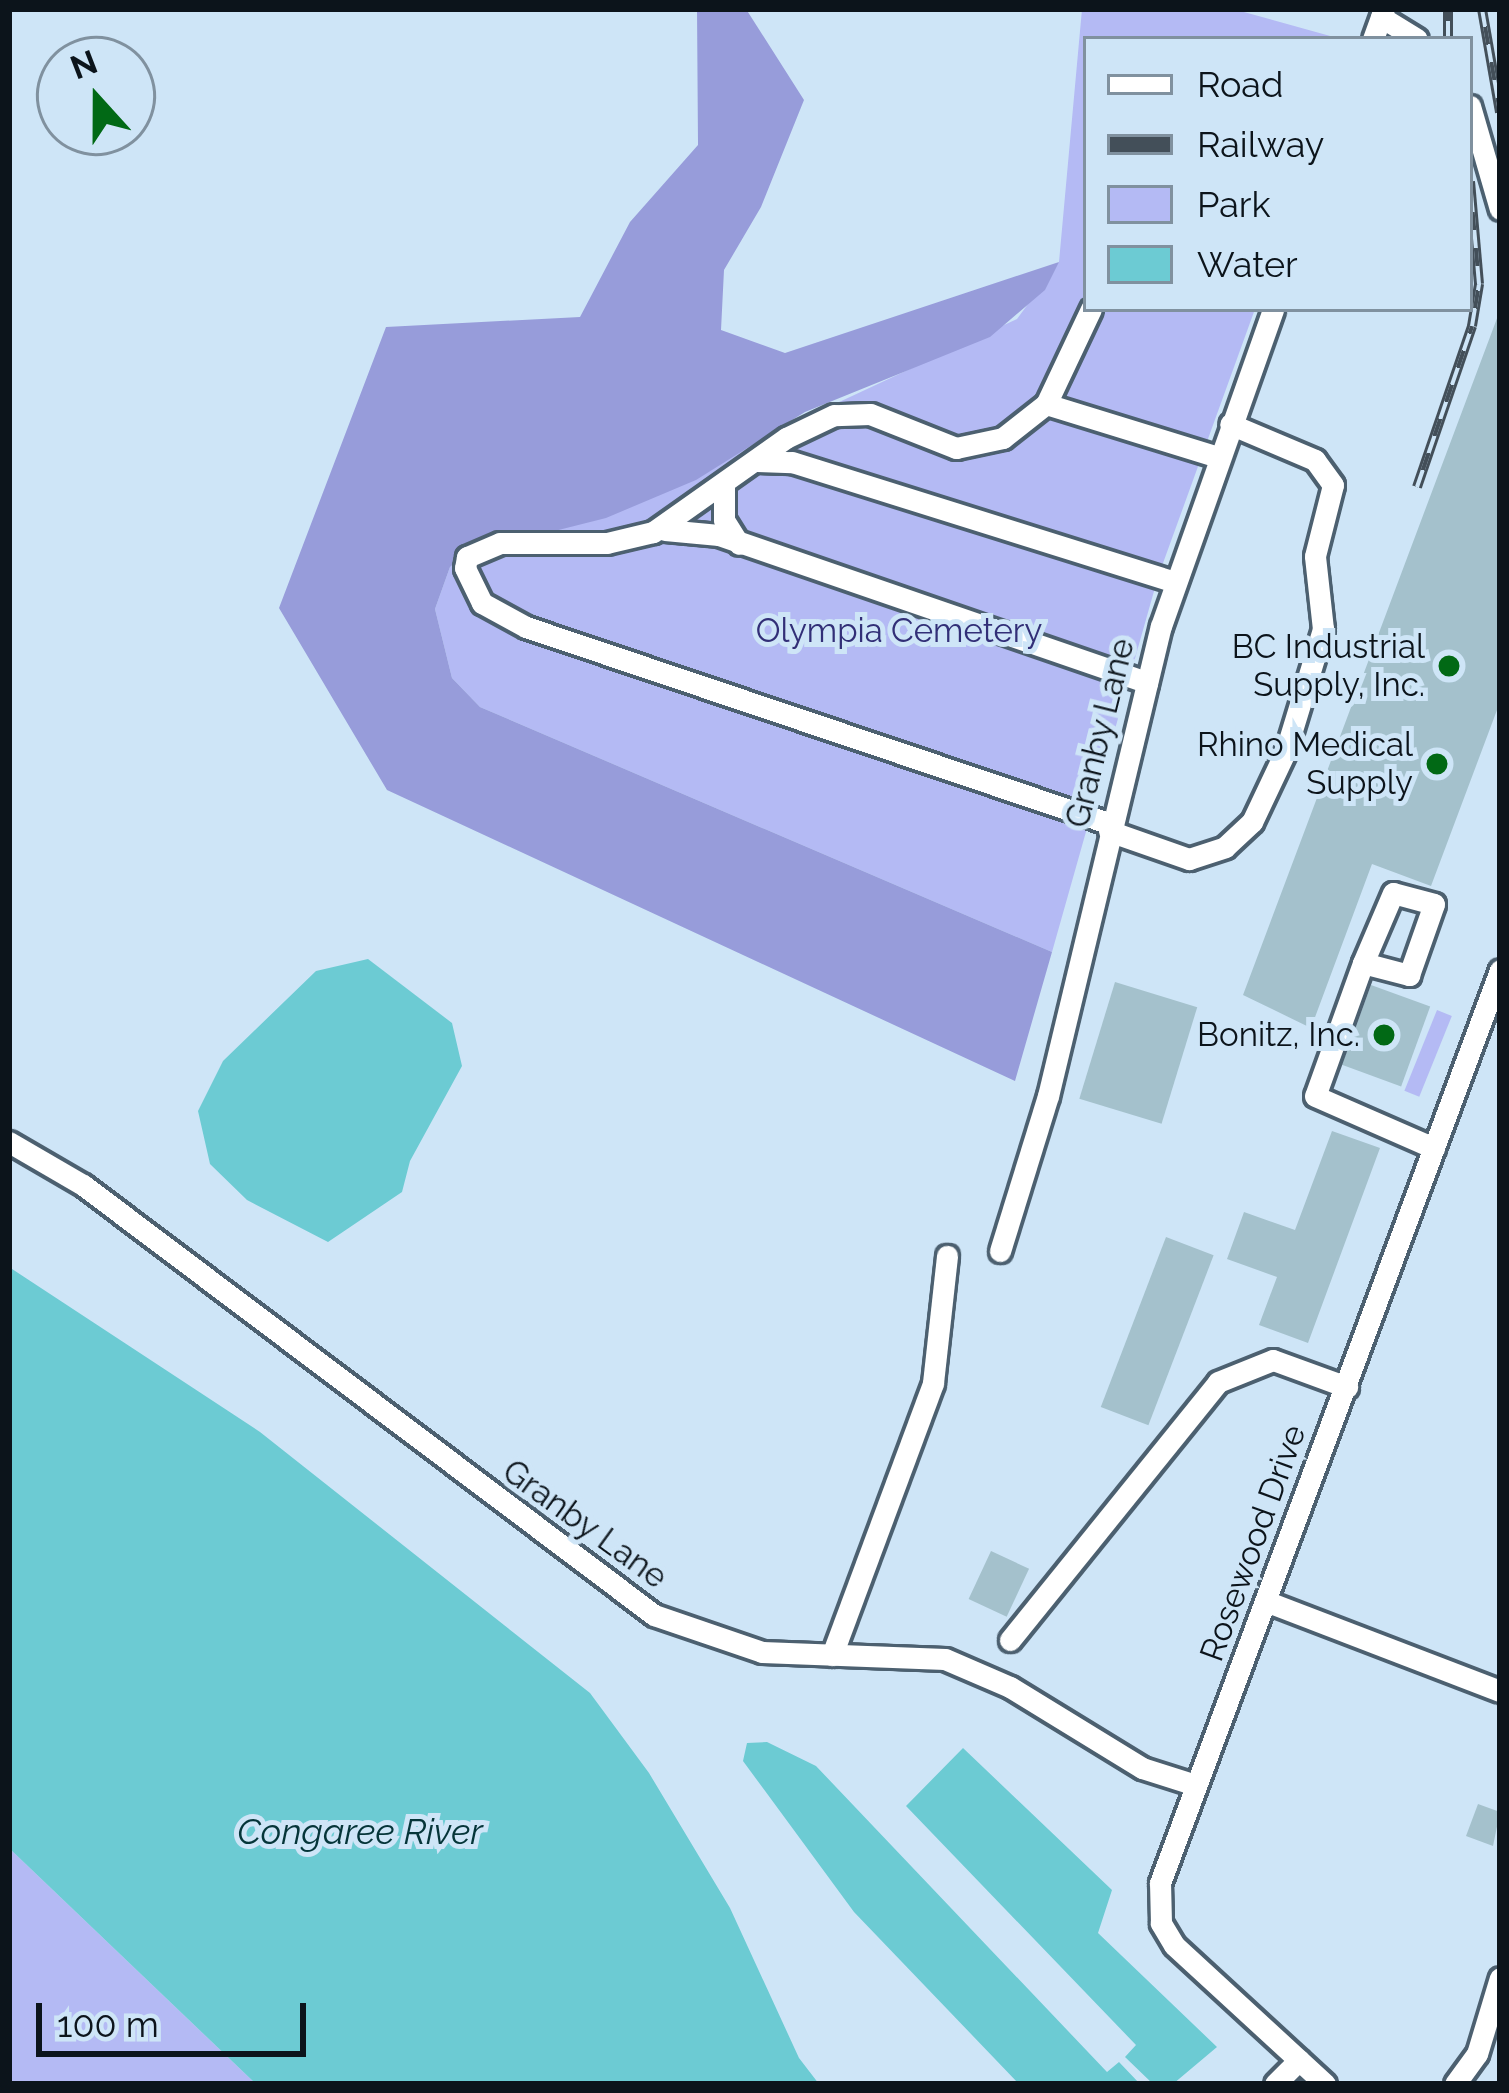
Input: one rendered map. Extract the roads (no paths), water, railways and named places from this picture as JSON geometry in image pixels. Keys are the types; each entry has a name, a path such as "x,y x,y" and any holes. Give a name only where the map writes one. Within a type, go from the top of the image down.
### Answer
{"street":[{"path":"1379,22 1410,36"},
{"path":"1473,116 1500,208"},
{"path":"653,532 757,460 782,453 811,423 852,412 974,448 1046,404 1089,312"},
{"name":"Granby Lane","path":"1000,1251 1048,1096 1147,682 1218,457 1272,312"},
{"path":"1046,404 1218,457"},
{"path":"1147,682 700,530 653,532 607,543 500,543 467,557 465,568 482,603 526,627 1110,828 1189,860 1225,847 1252,822 1286,750 1323,629 1315,556 1333,485 1315,460 1230,424"},
{"path":"782,453 1176,582"},
{"path":"724,486 724,520 740,544"},
{"path":"1363,963 1315,1096 1435,1148"},
{"name":"Rosewood Drive","path":"1325,2084 1174,1945 1161,1923 1160,1883 1500,970"},
{"name":"Granby Lane","path":"9,1142 83,1185 619,1594 715,1641 832,1655 912,1654 976,1670 1142,1768 1196,1785"},
{"path":"832,1655 933,1383 947,1256"},
{"path":"1010,1640 1219,1382 1273,1360 1347,1387"},
{"path":"1268,1602 1500,1691"},
{"path":"1455,2084 1478,2054 1500,1978"},
{"path":"1278,2083 1299,2060"}],"water":[{"path":"368,959 452,1023 462,1066 410,1161 402,1192 328,1242 247,1200 210,1164 198,1111 223,1061 316,971"},
{"name":"Congaree River","path":"9,1267 260,1432 590,1693 649,1773 730,1908 799,2058 819,2084 256,2084 9,1848"},
{"path":"767,1742 816,1766 1107,2072 1119,2062 1140,2084 1019,2084 854,1912 743,1761 747,1743"},
{"path":"963,1748 1112,1890 1098,1933 1217,2047 1173,2084 1153,2084 1125,2057 1136,2045 906,1806"}],"railway":[{"path":"1448,9 1448,36"},
{"path":"1482,9 1500,112"},
{"path":"1417,487 1472,326 1479,284 1473,215"}],"place":[{"name":"BC Industrial Supply, Inc.","path":"1449,666"},
{"name":"Rhino Medical Supply","path":"1437,764"},
{"name":"Bonitz, Inc.","path":"1384,1035"}],"park label":[{"name":"Olympia Cemetery","path":"899,631"}]}
